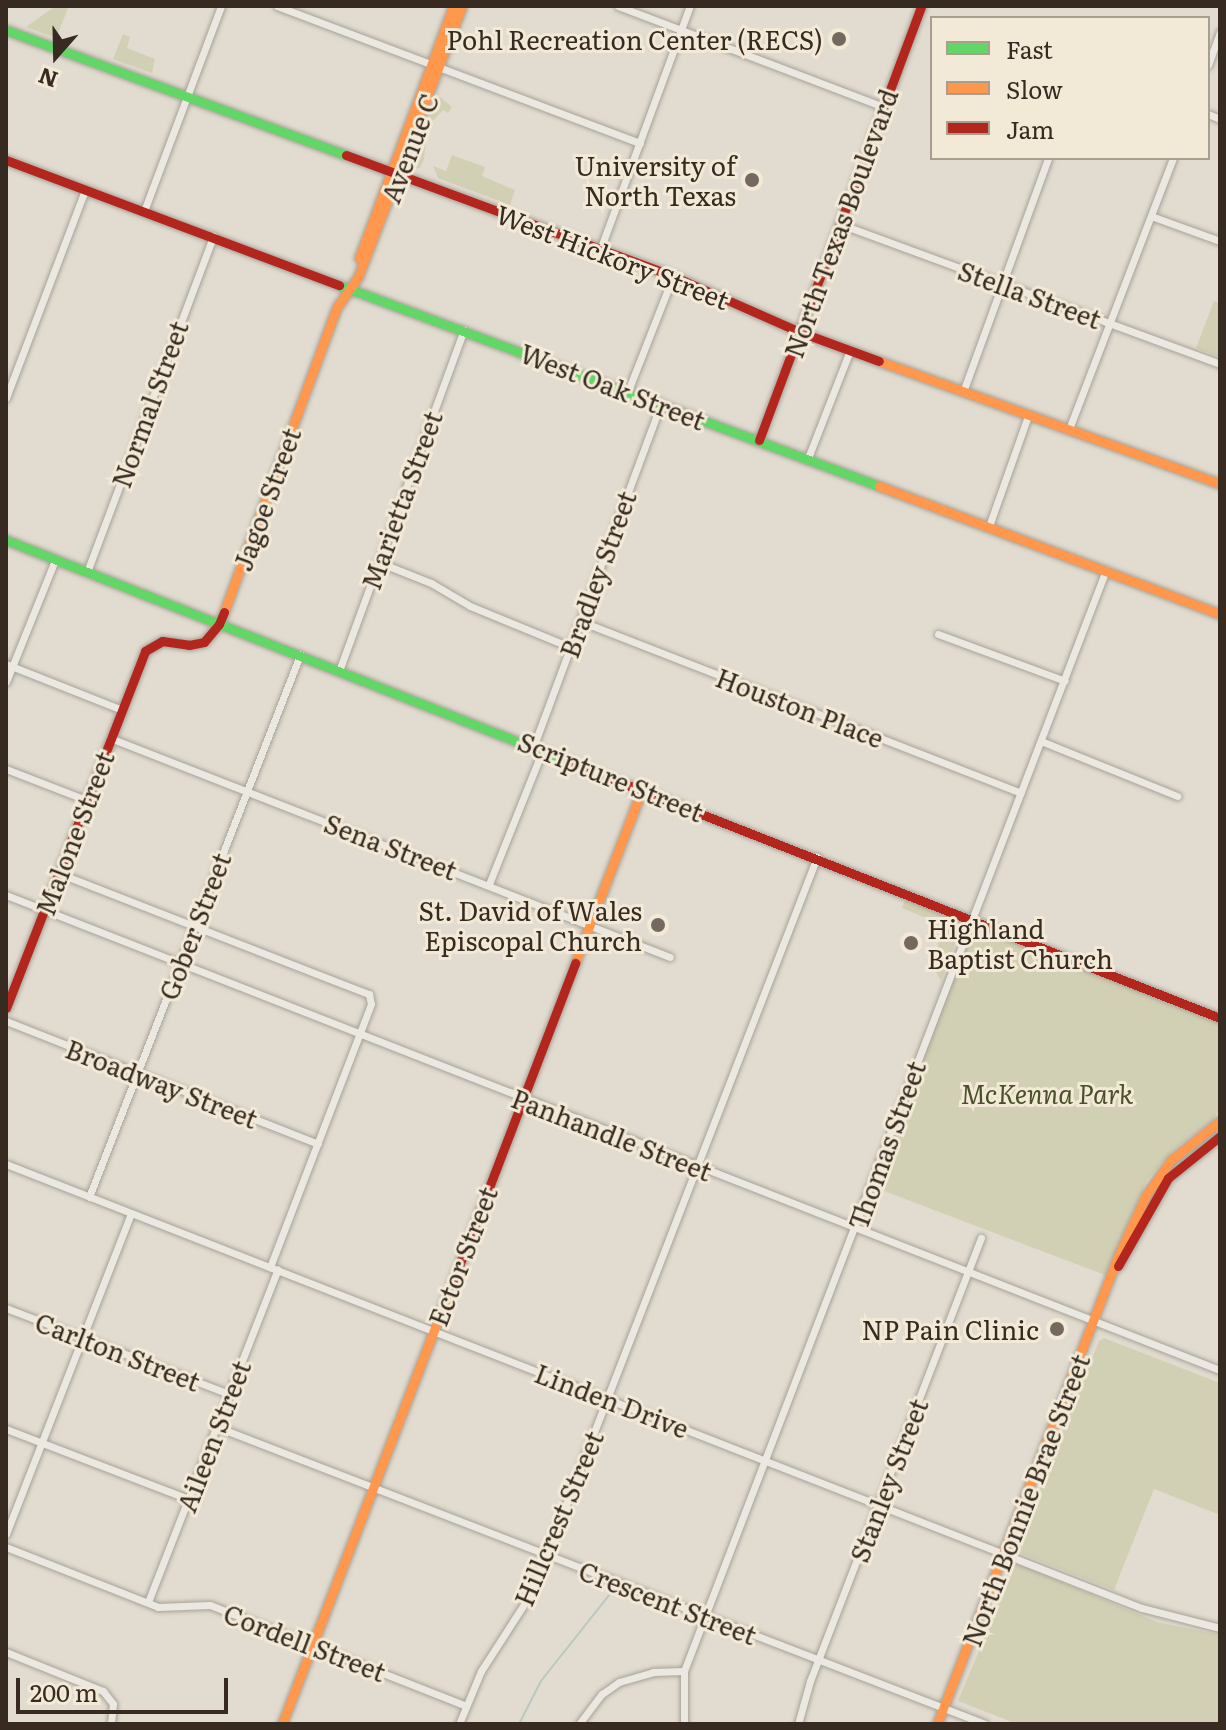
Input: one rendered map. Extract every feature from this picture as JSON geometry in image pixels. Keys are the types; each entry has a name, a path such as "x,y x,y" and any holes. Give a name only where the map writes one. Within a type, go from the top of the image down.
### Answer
{"street":[{"path":"144,211 221,6"},
{"path":"277,6 298,10 640,143"},
{"path":"436,65 453,6"},
{"name":"Avenue C","path":"436,65 462,6"},
{"path":"618,6 884,107"},
{"path":"600,250 690,6"},
{"name":"North Texas Boulevard","path":"759,440 921,6"},
{"name":"West Hickory Street","path":"6,30 673,276 800,332 1220,484"},
{"path":"1210,60 1220,32"},
{"name":"Jagoe Street","path":"219,624 337,307 350,287 436,65"},
{"name":"West Oak Street","path":"6,160 1220,614"},
{"path":"963,392 1048,160"},
{"path":"1069,429 1172,160"},
{"path":"6,398 85,190"},
{"path":"1151,216 1220,241"},
{"name":"Stella Street","path":"840,224 1220,364"},
{"name":"Normal Street","path":"87,572 213,236"},
{"path":"628,391 673,276"},
{"name":"Marietta Street","path":"339,671 464,330"},
{"path":"808,458 850,350"},
{"name":"Bradley Street","path":"489,884 570,647 661,403"},
{"path":"989,526 1028,416"},
{"name":"Scripture Street","path":"6,540 1218,1017"},
{"path":"6,682 9,665 55,560"},
{"path":"378,562 420,578 470,606 570,647"},
{"name":"Thomas Street","path":"684,1724 684,1671 1106,570"},
{"name":"Houston Place","path":"580,621 1021,793"},
{"name":"Malone Street","path":"6,1008 141,659 150,646 162,641 189,645 204,642 219,624"},
{"path":"938,634 1065,681"},
{"name":"Gober Street","path":"89,1197 300,655"},
{"path":"9,665 122,710"},
{"name":"Sena Street","path":"110,738 670,957"},
{"path":"1041,741 1177,796"},
{"path":"6,769 86,800"},
{"name":"Ector Street","path":"282,1724 642,789"},
{"name":"Hillcrest Street","path":"459,1724 481,1671 528,1598 546,1556 817,857"},
{"path":"58,873 194,926"},
{"name":"Panhandle Street","path":"6,895 1220,1370"},
{"name":"Aileen Street","path":"148,1602 217,1427 371,1004 369,994 194,926"},
{"name":"Broadway Street","path":"6,1021 318,1144"},
{"name":"North Bonnie Brae Street","path":"937,1724 1118,1256 1155,1179 1171,1160 1220,1121"},
{"name":"North Bonnie Brae Street","path":"1112,1276 1142,1229 1168,1178 1220,1136"},
{"name":"Linden Drive","path":"6,1164 1142,1608 1220,1628"},
{"path":"6,1534 131,1213"},
{"name":"Stanley Street","path":"798,1724 818,1660 981,1238"},
{"name":"Carlton Street","path":"6,1308 229,1394"},
{"name":"Crescent Street","path":"217,1427 985,1724"},
{"path":"6,1429 188,1499"},
{"name":"Cordell Street","path":"6,1547 168,1609 210,1605 466,1706"},
{"path":"6,1652 103,1691 113,1704 111,1724"},
{"path":"579,1724 602,1694 619,1682 653,1672 684,1671"}],"green space":[{"path":"55,6 69,6 56,38 26,27"},
{"path":"123,34 130,37 127,48 155,59 152,73 113,59"},
{"path":"440,97 452,107 448,113 443,110 427,127 424,160 420,168 415,169 412,163 418,141 434,98"},
{"path":"452,155 485,167 482,176 515,190 510,205 438,178 433,166 446,171"},
{"path":"1214,301 1220,303 1220,357 1196,348"},
{"path":"906,897 965,917 941,981 934,969 939,938 944,936 938,925 934,926 926,918 902,908"},
{"name":"McKenna Park","path":"971,919 1220,1021 1220,1109 1211,1122 1172,1151 1147,1180 1105,1275 871,1186"},
{"path":"1104,1338 1220,1383 1220,1515 1154,1489 1114,1590 1015,1551 1099,1341"},
{"path":"1016,1563 1157,1622 1220,1635 1220,1724 1017,1724 958,1701"}],"waterway":[{"path":"519,1724 541,1681 613,1590"}],"traffic: fast":[{"path":"6,30 346,155"},
{"path":"339,285 879,486"},
{"path":"6,540 569,762"}],"traffic: slow":[{"path":"359,258 453,6"},
{"path":"224,612 337,307 358,277 462,6"},
{"path":"879,361 1220,484"},
{"path":"879,486 1220,614"},
{"path":"575,963 642,789"},
{"path":"937,1724 1118,1256 1146,1195 1171,1160 1220,1121"},
{"path":"282,1724 447,1297"}],"traffic: jam":[{"path":"759,440 921,6"},
{"path":"346,155 673,276 800,332 879,361"},
{"path":"6,160 339,285"},
{"path":"6,1008 145,651 162,641 189,645 204,642 219,624 224,612"},
{"path":"569,762 1220,1018"},
{"path":"447,1297 575,963"},
{"path":"1118,1266 1168,1178 1220,1136"}],"place":[{"name":"Pohl Recreation Center (RECS)","path":"839,39"},
{"name":"University of North Texas","path":"752,180"},
{"name":"St. David of Wales Episcopal Church","path":"658,925"},
{"name":"Highland Baptist Church","path":"911,943"},
{"name":"NP Pain Clinic","path":"1057,1329"}]}
